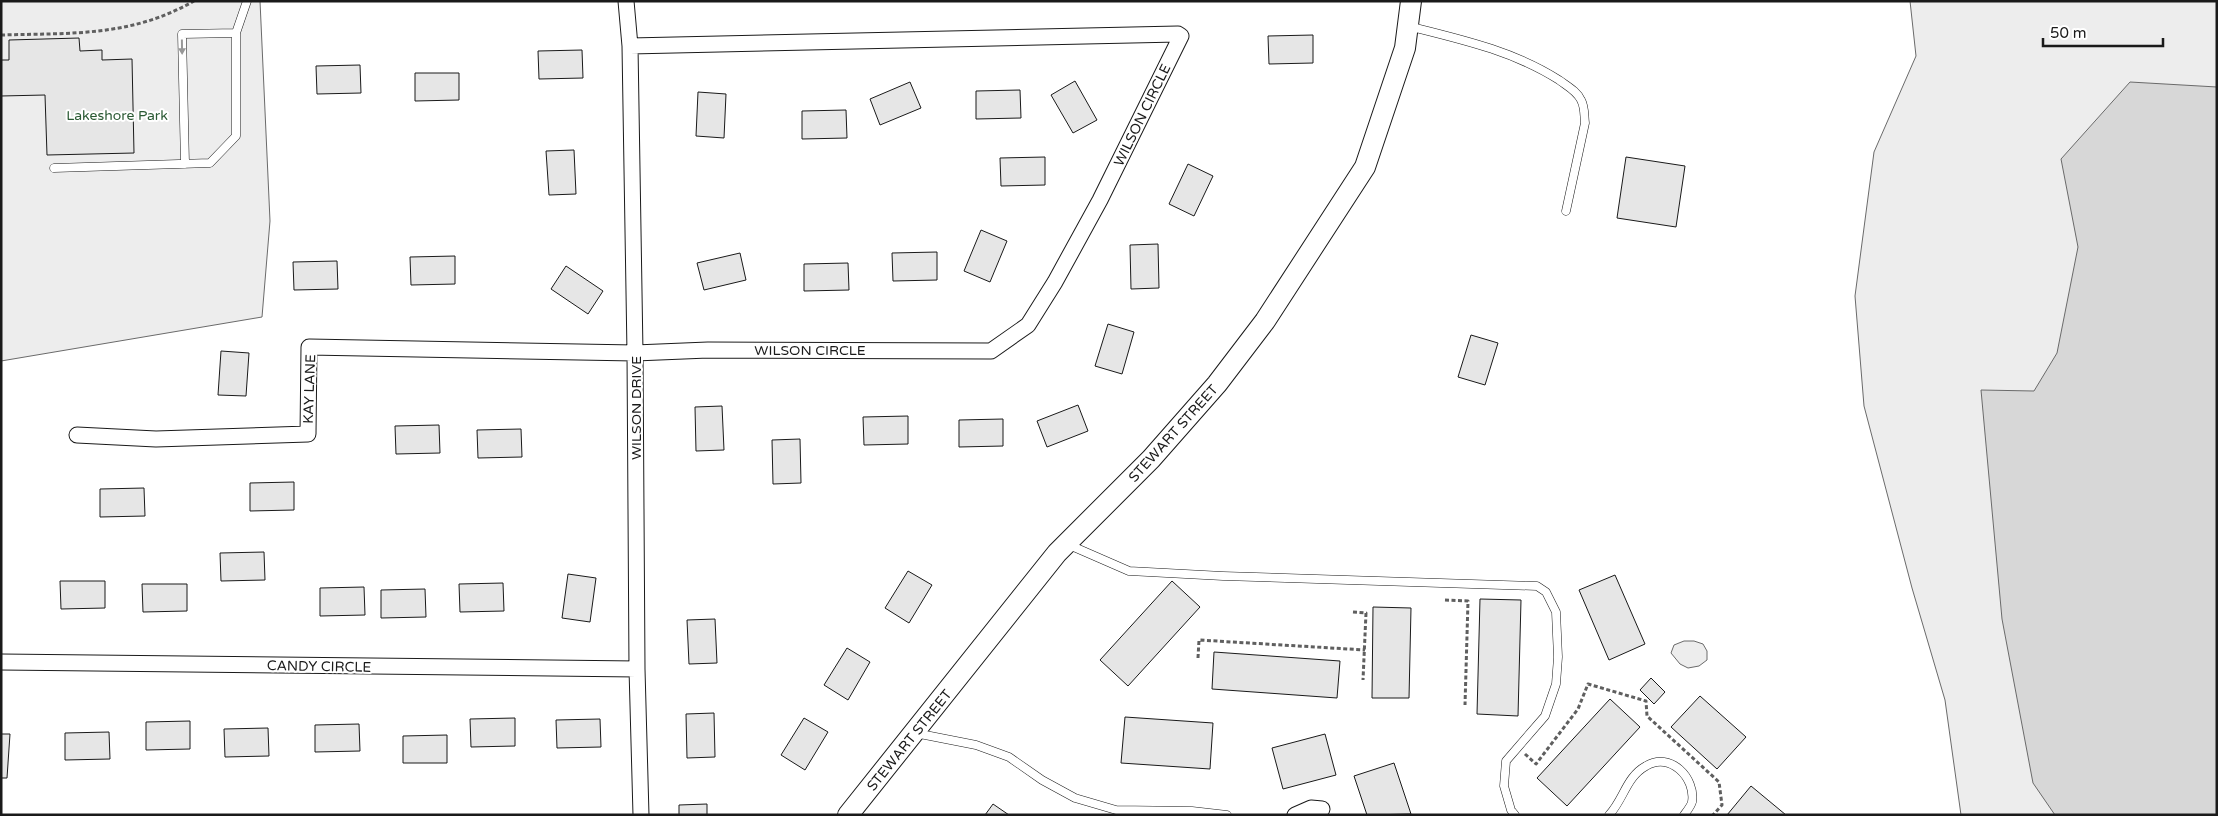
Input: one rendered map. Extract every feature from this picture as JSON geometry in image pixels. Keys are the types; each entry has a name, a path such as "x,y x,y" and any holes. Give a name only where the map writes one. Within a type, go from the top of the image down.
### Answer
{"street":[{"name":"WILSON DRIVE","path":"626,1 630,46 635,353 637,669 641,815"},
{"name":"STEWART STREET","path":"848,815 1066,544 1157,452 1217,384 1270,313 1365,167 1406,48 1412,1"},
{"name":"WILSON CIRCLE","path":"630,46 1178,34 1181,36 1100,200 1028,325 991,350 708,350 635,353"},
{"name":"KAY LANE","path":"77,435 156,439 308,434 309,348 635,353"},
{"name":"CANDY CIRCLE","path":"1,662 637,669"},
{"path":"1295,815 1311,808 1325,810"}],"lane":[{"path":"54,168 210,163 236,136 236,33 247,1"},
{"path":"1408,26 1458,38 1512,56 1544,71 1573,90 1581,99 1584,109 1584,123 1566,211"},
{"path":"186,164 182,34 236,33"},
{"path":"1066,544 1129,571 1223,576 1537,586 1546,592 1556,612 1558,657 1556,684 1545,716 1506,761 1504,786 1515,815"},
{"path":"915,733 976,745 1009,757 1042,780 1075,798 1116,810 1192,811 1227,815"},
{"path":"1614,813 1632,777 1656,760 1666,760 1676,766 1692,789 1692,803 1684,815"}],"path":[{"path":"1,35 98,32 121,29 146,22 194,1"},
{"path":"1445,600 1468,601 1465,705"},
{"path":"1353,612 1366,613 1364,680"},
{"path":"1198,658 1199,640 1365,650"},
{"path":"1518,748 1536,764 1578,709 1588,684 1646,700 1647,716 1719,782 1722,805 1714,815"}],"shaded area":[{"name":"Lakeshore Park","path":"1,1 260,1 270,221 262,317 1,361"},
{"path":"1910,1 2217,1 2217,815 1961,815 1945,700 1912,588 1864,406 1855,296 1874,152 1916,56"},
{"path":"2130,82 2217,87 2217,815 2055,815 2033,783 2002,619 1981,390 2034,391 2057,353 2078,247 2061,159"},
{"path":"1684,641 1694,641 1703,644 1707,651 1707,660 1699,666 1688,668 1680,664 1671,653 1674,645"}],"building":[{"path":"1313,35 1313,63 1269,64 1268,36"},
{"path":"79,38 80,51 102,50 102,60 132,59 134,153 47,155 45,95 1,96 1,60 9,60 9,40"},
{"path":"582,50 583,78 539,79 538,51"},
{"path":"360,65 361,93 317,94 316,66"},
{"path":"415,73 459,73 459,100 415,101"},
{"path":"1075,81 1097,120 1073,133 1051,95"},
{"path":"910,82 921,108 880,125 870,99"},
{"path":"1020,90 1021,118 976,119 976,91"},
{"path":"698,92 726,94 724,138 696,136"},
{"path":"846,110 847,138 802,139 802,111"},
{"path":"574,150 576,194 549,195 546,151"},
{"path":"1045,157 1045,185 1001,186 1000,158"},
{"path":"1626,157 1685,166 1676,227 1617,218"},
{"path":"1188,164 1213,176 1194,216 1169,204"},
{"path":"981,230 1007,241 990,282 964,271"},
{"path":"1158,244 1159,288 1131,289 1130,245"},
{"path":"937,252 937,280 893,281 892,253"},
{"path":"740,253 746,280 704,290 697,263"},
{"path":"455,256 455,284 411,285 410,257"},
{"path":"337,261 338,289 294,290 293,262"},
{"path":"848,263 849,290 804,291 804,264"},
{"path":"566,266 603,291 588,314 551,289"},
{"path":"1108,324 1134,332 1122,374 1095,366"},
{"path":"1471,335 1498,343 1485,385 1458,377"},
{"path":"221,351 249,353 246,396 218,395"},
{"path":"1078,405 1088,431 1047,447 1037,421"},
{"path":"722,406 724,450 696,451 695,407"},
{"path":"908,416 908,444 864,445 863,417"},
{"path":"1003,419 1003,446 959,447 959,420"},
{"path":"439,425 440,453 396,454 395,426"},
{"path":"521,429 522,457 478,458 477,430"},
{"path":"800,439 801,483 773,484 772,440"},
{"path":"294,482 294,510 250,511 250,483"},
{"path":"144,488 145,516 100,517 100,489"},
{"path":"264,552 265,580 221,581 220,553"},
{"path":"908,571 932,585 909,623 885,608"},
{"path":"568,574 596,578 590,622 562,618"},
{"path":"1615,575 1645,644 1609,660 1579,590"},
{"path":"60,581 105,581 105,608 61,609"},
{"path":"1172,581 1200,607 1128,686 1100,660"},
{"path":"503,583 504,611 460,612 459,584"},
{"path":"142,584 187,584 187,611 143,612"},
{"path":"364,587 365,615 320,616 320,588"},
{"path":"425,589 426,617 381,618 381,590"},
{"path":"1480,599 1521,600 1518,716 1477,714"},
{"path":"1373,607 1411,608 1409,698 1372,698"},
{"path":"715,619 717,663 689,664 687,620"},
{"path":"847,648 870,662 848,700 824,685"},
{"path":"1214,652 1340,661 1337,698 1212,689"},
{"path":"1651,678 1665,692 1654,704 1640,690"},
{"path":"1700,696 1746,737 1717,769 1671,727"},
{"path":"1610,699 1640,727 1567,806 1537,778"},
{"path":"714,713 715,757 687,758 686,714"},
{"path":"1125,717 1213,723 1210,769 1121,763"},
{"path":"515,718 515,746 471,747 470,719"},
{"path":"804,718 828,732 805,770 781,755"},
{"path":"600,719 601,747 557,748 556,720"},
{"path":"190,721 190,749 146,750 146,722"},
{"path":"359,724 360,751 315,752 315,725"},
{"path":"268,728 269,756 225,757 224,729"},
{"path":"109,732 110,759 65,760 65,733"},
{"path":"1,734 10,734 7,778 1,778"},
{"path":"1325,734 1336,775 1283,789 1272,748"},
{"path":"447,735 447,763 403,763 403,736"},
{"path":"1394,763 1411,814 1367,815 1354,776"},
{"path":"1751,786 1786,815 1727,815"},
{"path":"707,804 707,815 679,815 679,805"},
{"path":"993,804 1009,815 985,815"}]}
